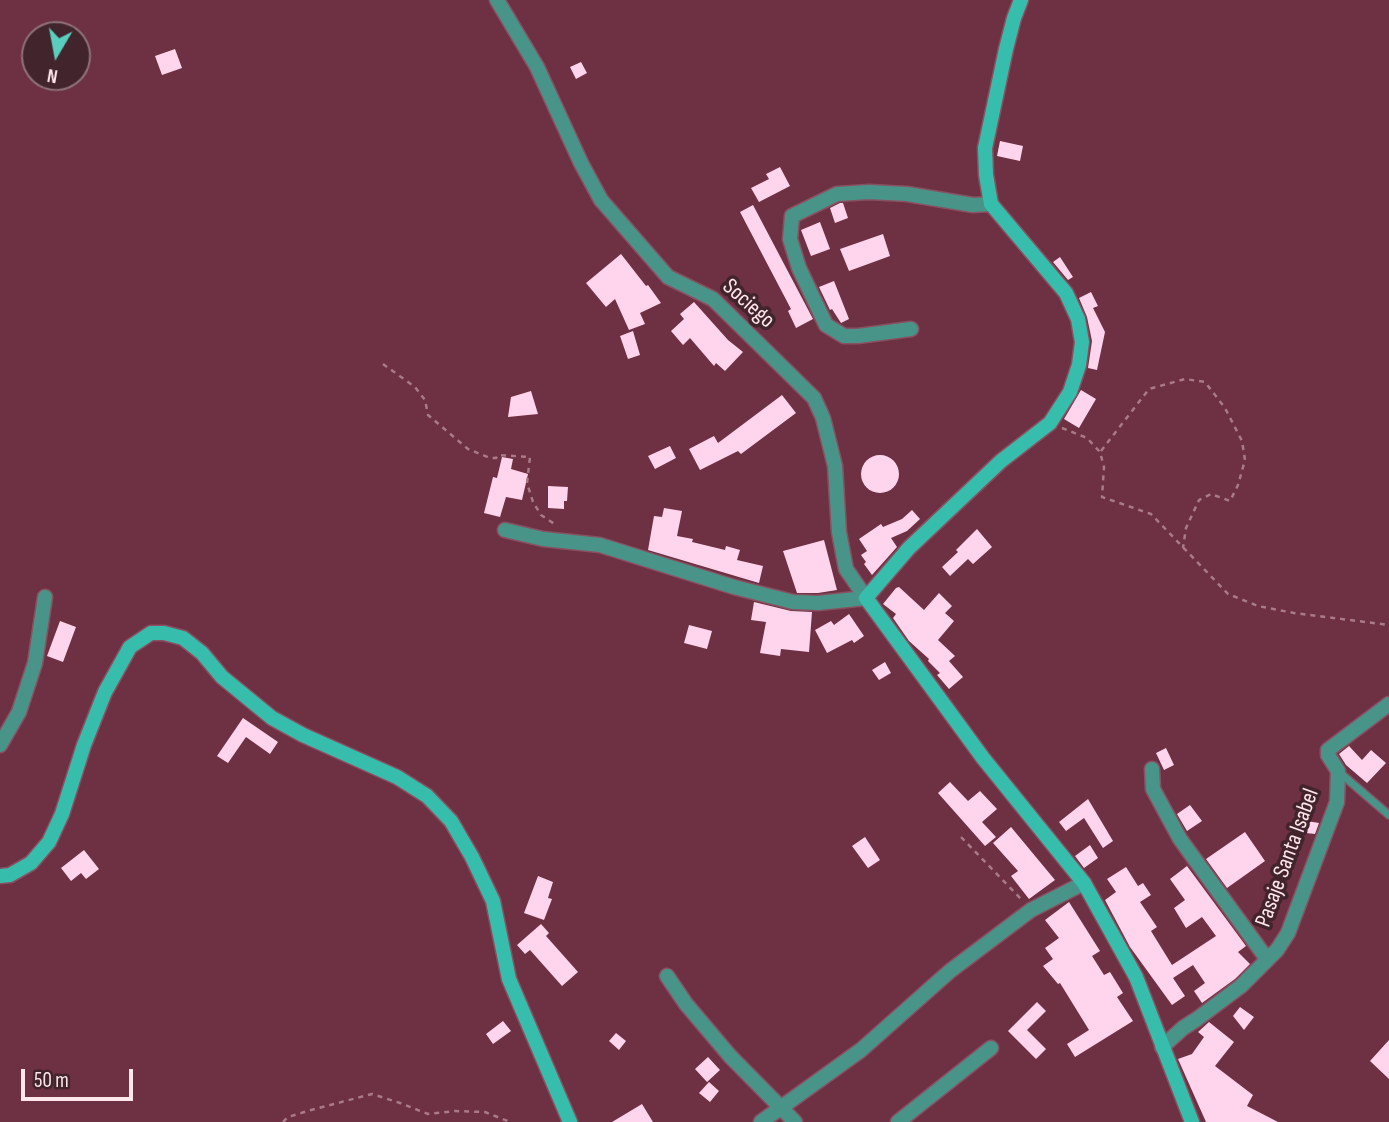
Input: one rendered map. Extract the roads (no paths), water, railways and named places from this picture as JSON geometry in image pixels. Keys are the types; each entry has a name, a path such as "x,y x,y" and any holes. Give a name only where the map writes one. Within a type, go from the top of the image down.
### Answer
{"main road":[{"path":"1021,0 1006,49 985,148 986,175 992,204 1066,293 1078,319 1082,342 1079,365 1070,391 1050,423 1001,461 909,548 866,598 982,758 1084,883 1136,976 1192,1122"},
{"path":"0,876 10,875 31,863 49,842 62,814 84,745 105,692 130,648 151,633 183,638 202,653 222,677 272,718 303,735 397,777 427,796 451,821 493,901 509,979 570,1122"}],"street":[{"name":"Sociego","path":"497,0 537,67 601,200 668,277 713,299 814,398 823,418 835,466 839,532 846,569 866,598"},
{"path":"911,329 844,336 826,325 799,268 790,239 792,216 837,194 869,192 907,194 973,205 992,204"},
{"path":"505,530 543,539 600,545 734,587 793,602 818,603 866,598"},
{"path":"0,745 19,712 35,663 45,597"},
{"name":"Pasaje Santa Isabel","path":"1162,1047 1182,1028 1241,986 1277,950 1288,933 1337,802 1338,771 1328,755 1328,750 1389,704"},
{"path":"1152,769 1153,789 1180,839 1267,959"},
{"path":"761,1122 861,1050 950,971 1031,910 1084,883"},
{"path":"667,976 707,1029 795,1122"},
{"path":"898,1122 992,1048"}],"lane":[{"path":"1338,771 1389,816"}]}
